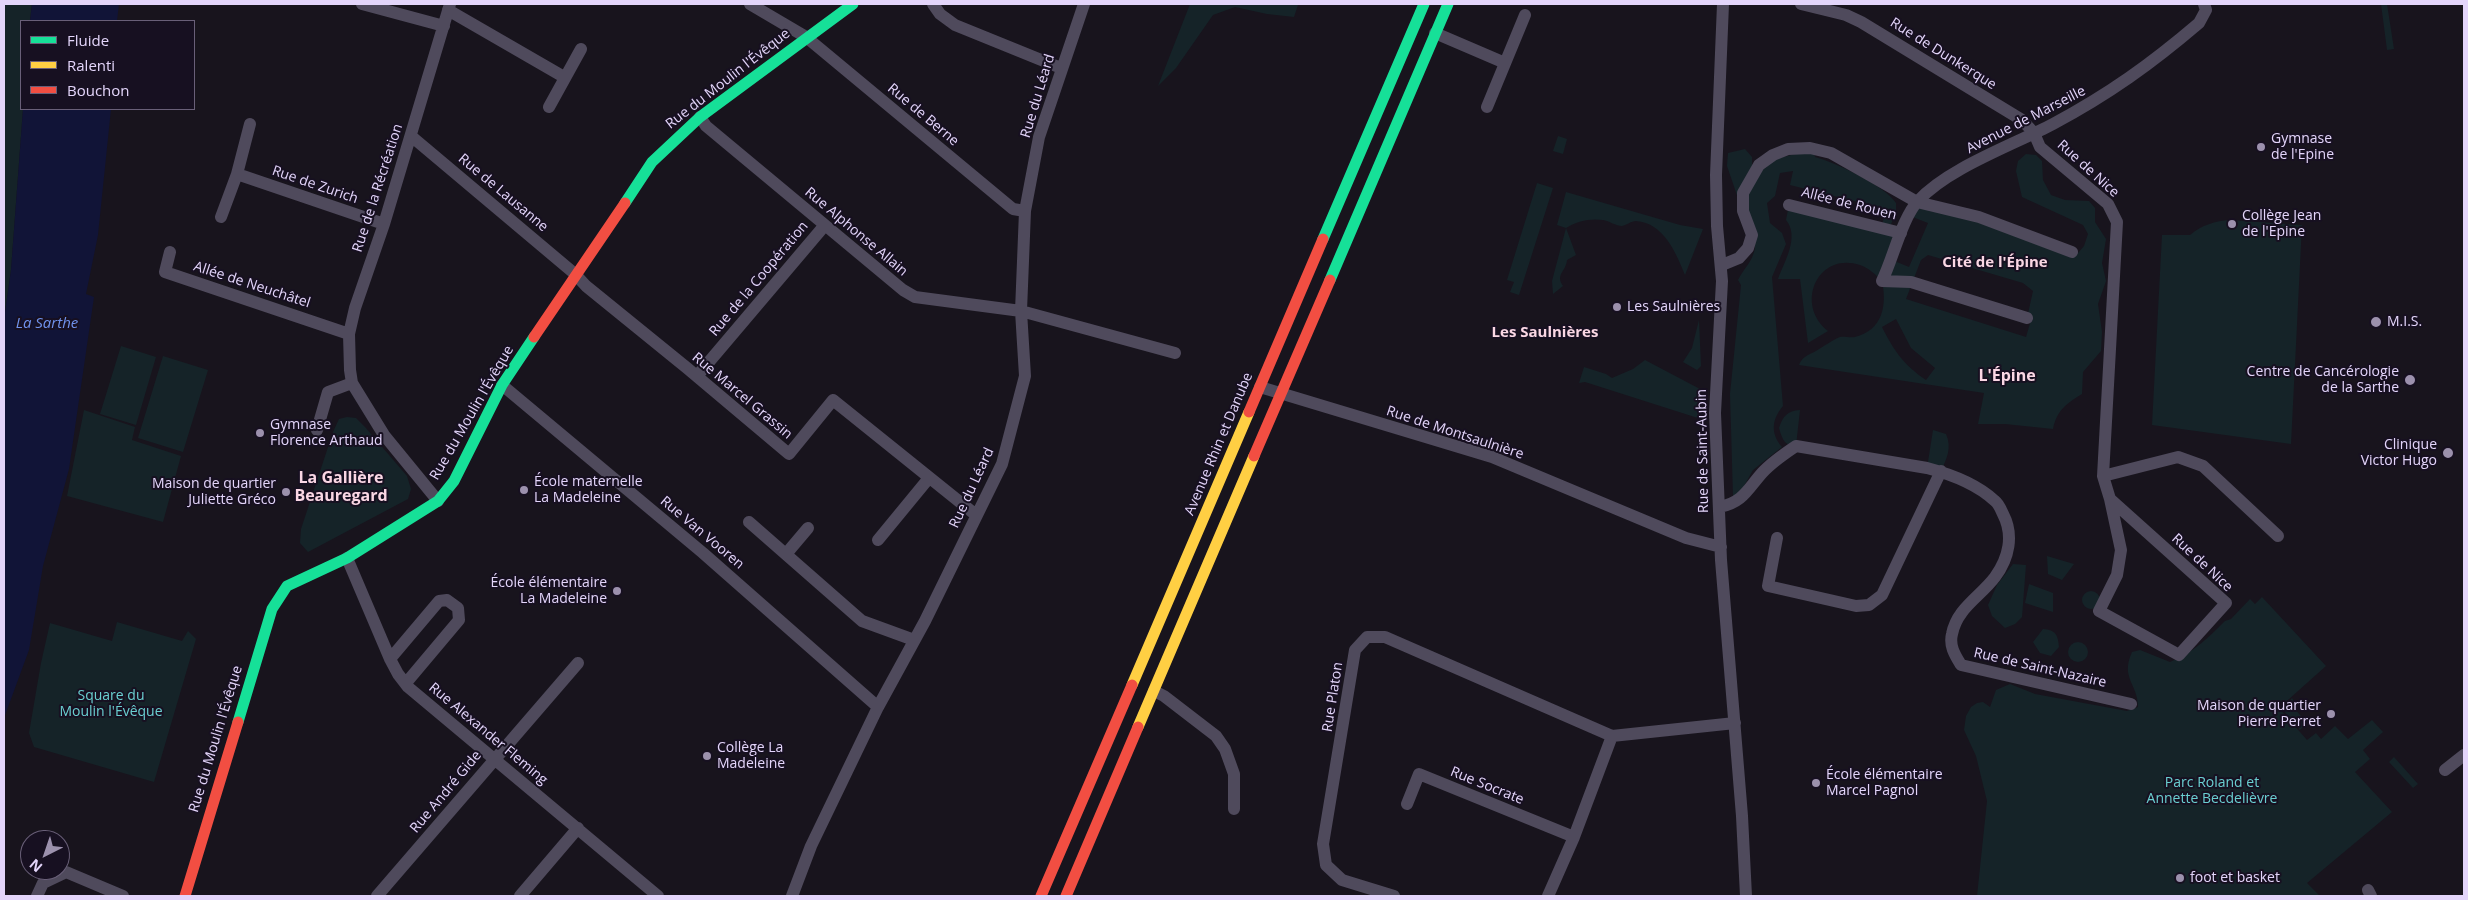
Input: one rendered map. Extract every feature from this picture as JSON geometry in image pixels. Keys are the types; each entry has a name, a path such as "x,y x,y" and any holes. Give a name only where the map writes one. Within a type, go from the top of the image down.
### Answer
{"main road":[{"name":"Rue du Moulin l'Évêque","path":"185,896 272,609 287,586 347,558 438,501 454,481 502,385 652,162 700,117 806,36 853,4"},
{"name":"Avenue Rhin et Danube","path":"1041,896 1424,4"},
{"path":"1066,896 1448,4"}],"street":[{"path":"362,4 444,26"},
{"name":"Rue de Berne","path":"750,4 806,36 1013,209 1025,211"},
{"path":"933,4 940,14 955,25 1061,68"},
{"name":"Rue du Léard","path":"792,896 810,846 878,707 914,640 1002,464 1025,376 1021,311 1025,211 1039,137 1084,4"},
{"name":"Rue de Saint-Aubin","path":"1723,4 1716,175 1717,226 1722,265 1715,413 1721,547 1746,896"},
{"name":"Rue de Dunkerque","path":"1802,4 1848,9 1861,22 2022,120 2034,133"},
{"name":"Avenue de Marseille","path":"2027,318 1911,282 1882,281 1901,233 1917,202 1936,186 1976,162 2090,104 2130,79 2200,23 2206,10 2204,4"},
{"path":"449,7 564,77"},
{"name":"Rue de la Récréation","path":"438,501 384,435 352,383 349,334 354,308 384,224 449,7"},
{"path":"1487,107 1525,16"},
{"path":"1435,33 1505,63"},
{"path":"549,106 581,50"},
{"name":"Rue Alphonse Allain","path":"700,117 706,126 903,290 915,297 1021,311 1175,353"},
{"path":"221,217 236,174 250,124"},
{"name":"Rue de Nice","path":"2034,133 2040,147 2108,204 2117,222 2103,476 2121,550 2117,575 2099,611 2179,655 2226,603 2110,499"},
{"name":"Rue de Lausanne","path":"411,136 575,274"},
{"path":"1722,265 1739,258 1750,242 1752,236 1743,205 1743,193 1759,165 1774,155 1788,149 1810,148 1831,153 1917,202 1979,216 2072,252"},
{"name":"Rue de Zurich","path":"236,174 384,224"},
{"name":"Allée de Rouen","path":"1789,204 1901,233"},
{"name":"Rue de la Coopération","path":"697,376 825,225"},
{"name":"Allée de Neuchâtel","path":"170,252 165,272 349,334"},
{"name":"Rue Marcel Grassin","path":"575,274 586,286 789,454 834,400 976,515"},
{"path":"317,430 328,392 352,383"},
{"name":"Rue Van Vooren","path":"502,385 703,553 878,707"},
{"name":"Rue de Montsaulnière","path":"1260,387 1492,457 1686,538 1721,547"},
{"name":"Rue de Saint-Nazaire","path":"1720,508 1736,502 1747,494 1762,473 1782,455 1796,446 1941,471 1975,487 1996,502 2009,526 2008,556 1995,578 1960,612 1951,634 1952,652 1962,665 2130,704"},
{"path":"2103,476 2178,457 2203,466 2278,536"},
{"path":"1777,538 1768,586 1856,606 1869,604 1882,595 1941,471"},
{"path":"878,540 929,478"},
{"path":"749,522 862,621 914,640"},
{"path":"786,554 808,528"},
{"name":"Rue Alexander Fleming","path":"347,558 390,659 406,683 658,896"},
{"path":"390,659 439,601 447,600 458,608 459,620 406,683"},
{"name":"Rue Platon","path":"1394,896 1342,880 1326,865 1323,844 1355,650 1367,637 1385,637 1612,736 1735,723"},
{"name":"Rue André Gide","path":"377,896 578,663"},
{"path":"1154,690 1216,736 1224,749 1234,774 1234,809"},
{"path":"1548,896 1574,837 1612,736"},
{"path":"2445,770 2464,755"},
{"name":"Rue Socrate","path":"1407,804 1419,774 1574,837"},
{"path":"520,896 578,828"},
{"path":"37,896 43,883 66,872 122,896"}],"green space":[{"path":"4,4 32,4 30,20 20,20 20,110 23,110 11,270 4,319"},
{"path":"1190,4 1298,5 1294,17 1267,14 1235,7 1213,15 1176,68 1158,86"},
{"path":"2381,4 2387,4 2394,49 2387,50"},
{"path":"1558,136 1567,139 1563,154 1553,151"},
{"path":"1745,149 1752,157 1752,167 1800,153 1814,153 1815,157 1847,169 1882,189 1896,203 1896,214 1891,224 1882,225 1886,209 1790,185 1793,171 1780,173 1775,196 1767,203 1770,223 1782,233 1786,244 1772,277 1783,406 1775,421 1774,431 1782,447 1753,470 1740,493 1733,497 1730,394 1741,285 1738,280 1750,261 1755,248 1727,166 1728,153"},
{"path":"2026,154 2036,155 2042,161 2043,180 2051,195 2065,200 2089,201 2095,208 2095,222 2106,239 2102,263 2106,281 2098,304 2102,332 2101,351 2083,372 2082,394 2063,408 2057,417 2053,429 2005,424 1978,424 1984,393 1799,365 1806,357 1837,338 1855,337 1872,329 1881,315 1884,299 1882,281 1869,270 1860,265 1845,263 1832,266 1822,273 1812,295 1813,307 1818,320 1828,331 1808,343 1800,279 1778,279 1790,250 1791,234 1786,220 1789,205 1901,233 1892,260 1909,267 1928,223 1910,216 1917,202 2078,253 2084,246 2088,234 2083,225 2022,197 2016,171 2018,161","holes":["1928,255 2023,283 2033,291 2027,318 2031,320 2026,337 1906,299 1921,260","1896,319 1911,348 1935,368 1926,380 1900,357 1882,327"]},
{"path":"1537,183 1553,188 1519,295 1510,292 1514,282 1507,280"},
{"path":"1566,192 1680,225 1703,229 1685,275 1668,240 1654,227 1646,223 1634,221 1622,226 1594,219 1579,222 1566,228 1557,225"},
{"path":"2230,220 2302,225 2291,444 2152,425 2162,235 2190,235 2209,224"},
{"path":"1566,228 1576,255 1567,260 1560,276 1563,286 1553,294 1552,281"},
{"path":"1699,320 1701,366 1697,370 1683,362 1692,348"},
{"path":"121,346 156,357 136,425 100,414"},
{"path":"163,356 208,370 183,452 138,438"},
{"path":"1645,360 1700,389 1701,419 1585,382 1579,383 1584,367 1606,374 1612,378 1633,369"},
{"path":"84,410 135,427 132,440 181,456 163,522 67,496"},
{"path":"1800,410 1796,446 1792,446 1784,441 1779,428 1786,415"},
{"path":"347,417 356,418 365,427 407,476 411,489 408,499 308,552 300,543 301,529 333,432 339,419"},
{"path":"1933,430 1946,434 1949,444 1948,453 1941,471 1927,468"},
{"path":"2047,556 2074,564 2062,580 2048,574"},
{"path":"2013,564 2026,565 2022,617 2015,624 2005,628 1992,616 1988,605 1997,585"},
{"path":"2029,584 2053,593 2053,612 2025,603"},
{"path":"2091,591 2097,594 2100,600 2097,606 2091,609 2085,606 2082,600 2085,594"},
{"name":"Parc Roland et Annette Becdelièvre","path":"2262,597 2326,666 2279,708 2307,740 2316,733 2321,739 2335,726 2348,739 2372,720 2383,732 2363,750 2370,759 2355,772 2392,812 2307,883 2320,896 1977,896 1987,801 1976,756 1964,730 1966,716 1971,707 1983,702 1990,707 1996,690 2010,684 2035,694 2127,711 2138,707 2128,668 2132,652 2140,650 2170,662 2200,644 2225,621 2231,619 2250,599 2255,604"},
{"name":"Square du Moulin l'Évêque","path":"117,622 182,641 188,631 196,639 154,782 34,747 29,733 50,623 112,641"},
{"path":"2043,629 2054,632 2058,639 2059,647 2051,656 2040,653 2033,642"},
{"path":"2078,642 2085,645 2088,652 2085,659 2078,662 2071,659 2068,652 2071,645"},
{"path":"2292,698 2297,705 2294,708 2307,723 2300,730 2282,709"},
{"path":"2394,757 2418,784 2413,788 2389,762"}],"water":[{"path":"32,4 119,4 117,20 30,20"},
{"name":"La Sarthe","path":"23,110 111,110 98,235 86,294 94,297 69,469 43,566 29,650 4,718 4,319 11,270"}],"traffic: fast":[{"path":"625,203 652,162 700,117 853,4"},
{"path":"1323,239 1424,4"},
{"path":"1330,280 1448,4"},
{"path":"238,722 272,609 287,586 347,558 438,501 454,481 502,385 534,337"}],"traffic: slow":[{"path":"1132,685 1249,412"},
{"path":"1138,727 1254,456"}],"traffic: jam":[{"path":"534,337 625,203"},
{"path":"1249,412 1323,239"},
{"path":"1254,456 1330,280"},
{"path":"1041,896 1132,685"},
{"path":"185,896 238,722"},
{"path":"1066,896 1138,727"}],"place":[{"name":"Gymnase de l'Epine","path":"2261,147"},
{"name":"Collège Jean de l'Epine","path":"2232,224"},
{"name":"Les Saulnières","path":"1617,307"},
{"name":"M.I.S.","path":"2376,322"},
{"name":"Centre de Cancérologie de la Sarthe","path":"2410,380"},
{"name":"Gymnase Florence Arthaud","path":"260,433"},
{"name":"Clinique Victor Hugo","path":"2448,453"},
{"name":"École maternelle La Madeleine","path":"524,490"},
{"name":"Maison de quartier Juliette Gréco","path":"286,492"},
{"name":"École élémentaire La Madeleine","path":"617,591"},
{"name":"Maison de quartier Pierre Perret","path":"2331,714"},
{"name":"Collège La Madeleine","path":"707,756"},
{"name":"École élémentaire Marcel Pagnol","path":"1816,783"},
{"name":"foot et basket","path":"2180,878"}],"district":[{"name":"Cité de l'Épine","path":"1995,263"},
{"name":"Les Saulnières","path":"1545,333"},
{"name":"L'Épine","path":"2007,376"},
{"name":"La Gallière Beauregard","path":"341,487"}]}
